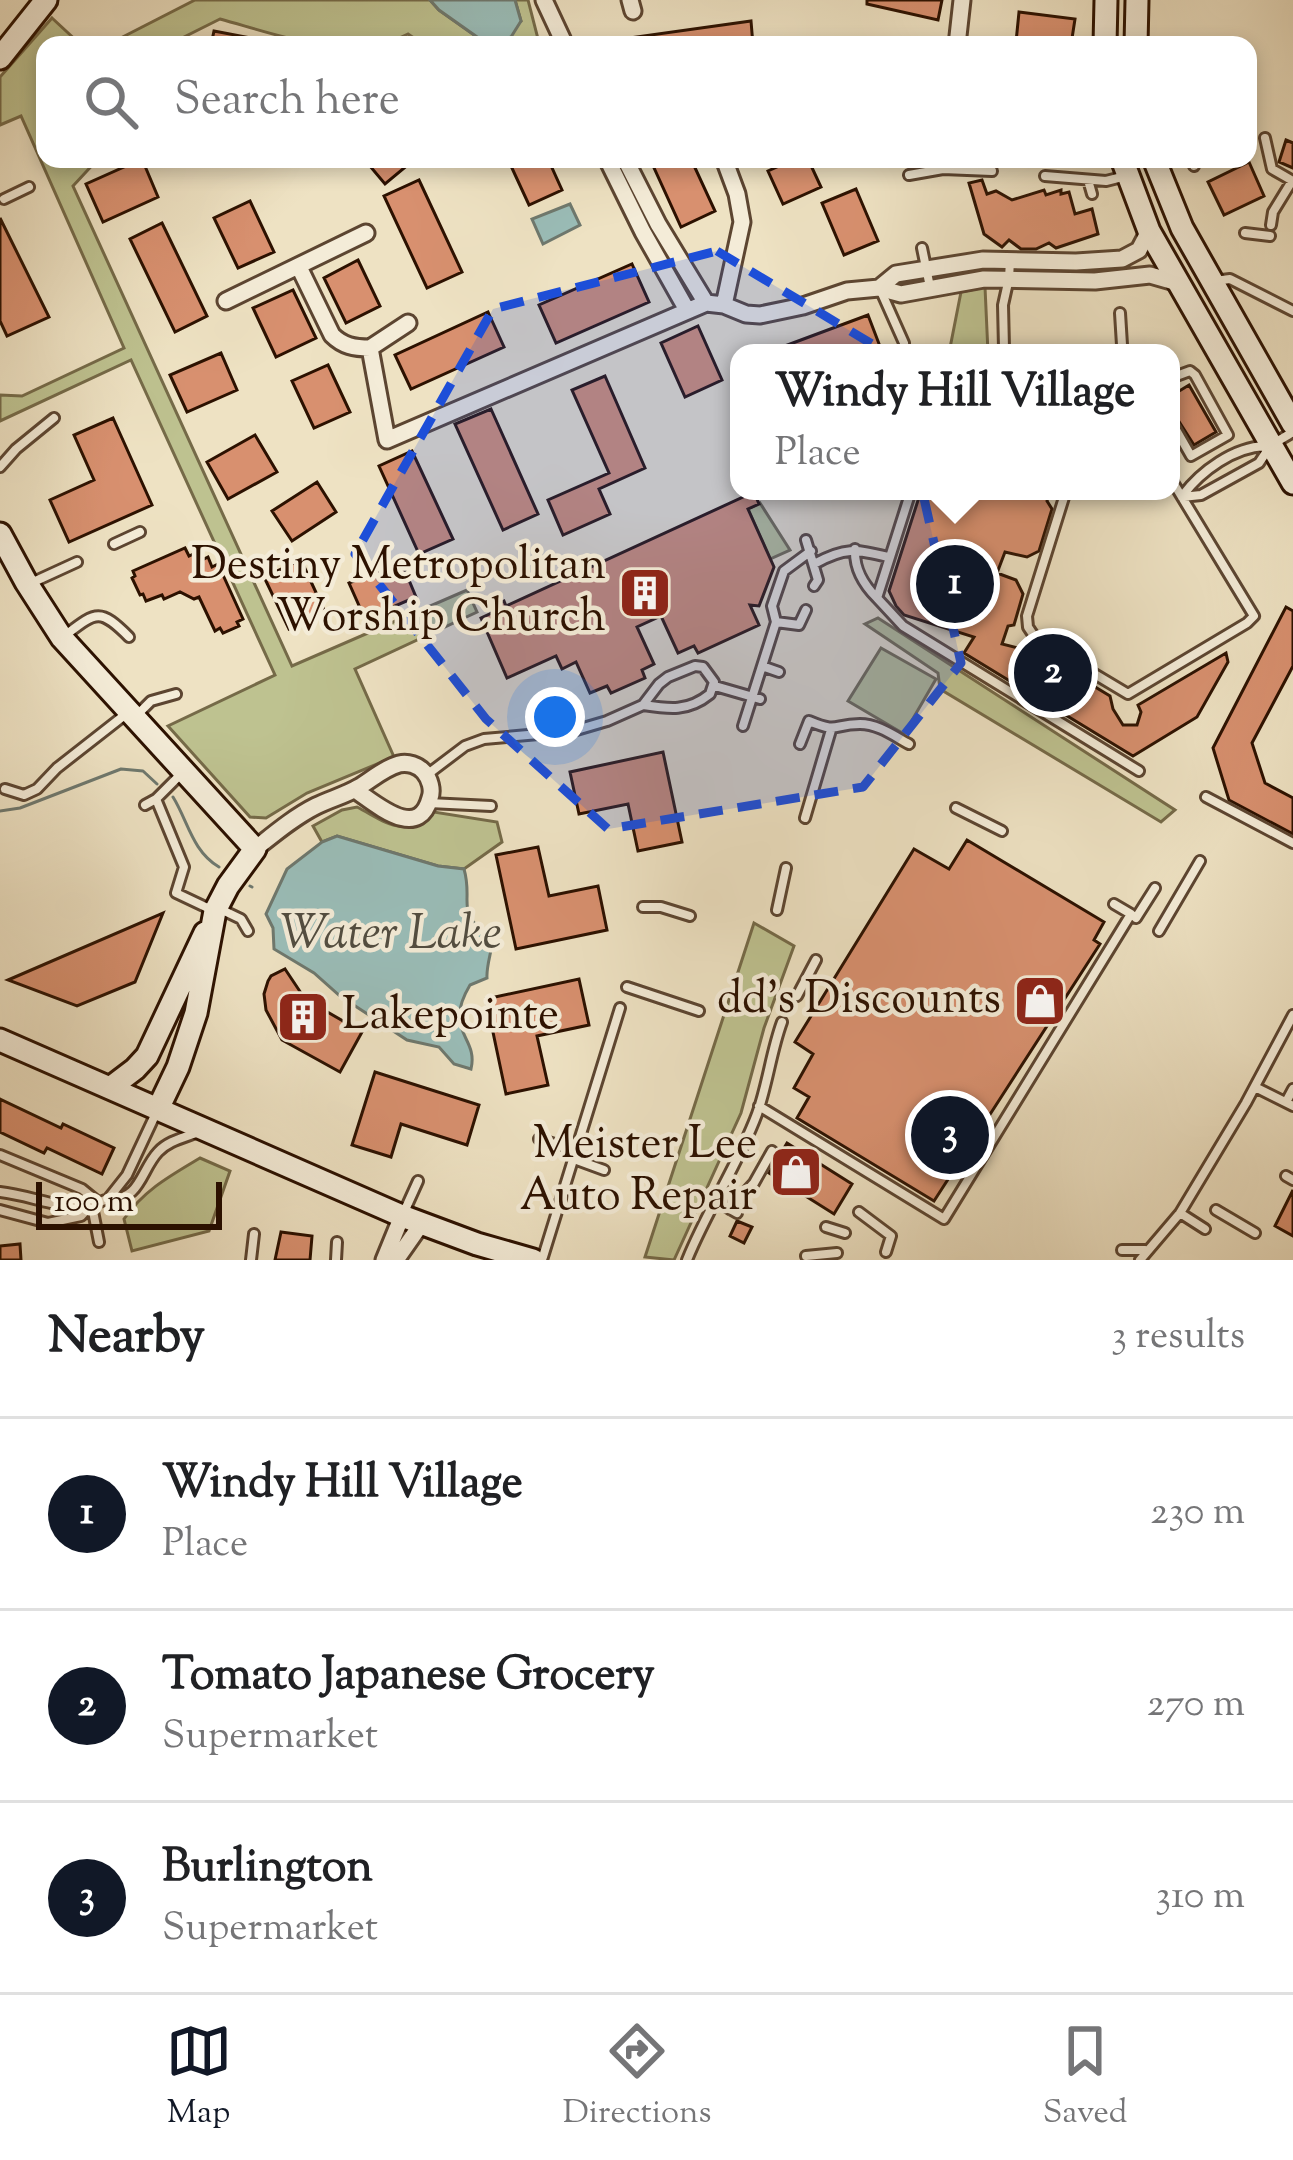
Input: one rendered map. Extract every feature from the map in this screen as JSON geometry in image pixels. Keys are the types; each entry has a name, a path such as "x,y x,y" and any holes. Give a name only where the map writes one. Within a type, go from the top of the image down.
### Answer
{"main road":[{"path":"0,58 46,0"},
{"path":"1105,36 1106,0"},
{"path":"1136,0 1136,36"},
{"path":"1125,168 1150,231 1293,484"},
{"path":"1158,168 1182,228 1293,428"},
{"path":"0,534 62,638 255,849 216,909 147,1056 110,1088"},
{"path":"158,1109 192,1027 216,909"},
{"path":"0,1040 412,1220 538,1260"}],"street":[{"path":"544,0 561,36"},
{"path":"958,36 962,0"},
{"path":"611,168 687,310"},
{"path":"630,168 706,303"},
{"path":"724,305 742,222 727,168"},
{"path":"879,288 896,274 982,260 1134,255 1150,231"},
{"path":"226,301 366,233"},
{"path":"299,267 339,342 370,348 408,323"},
{"path":"370,348 387,440 706,303 760,315 847,291 879,288 901,294 984,279 1095,281 1150,275 1178,283"},
{"path":"255,849 310,809 401,764 413,764 427,775 432,791 420,813 401,818 355,790"},
{"path":"384,1260 412,1220"},
{"path":"396,1260 412,1220"}],"lane":[{"path":"1265,138 1272,169 1292,181 1270,225"},
{"path":"1045,176 1106,181 1124,168"},
{"path":"909,175 943,169 992,171"},
{"path":"1088,180 1092,194"},
{"path":"4,200 29,187"},
{"path":"1245,233 1270,236"},
{"path":"922,248 930,288"},
{"path":"1004,344 1010,259"},
{"path":"1212,282 1230,279 1293,311"},
{"path":"1262,297 1266,282"},
{"path":"879,288 904,343"},
{"path":"1120,313 1122,344"},
{"path":"1180,373 1195,375 1228,435 1191,455 1180,437"},
{"path":"0,467 54,418"},
{"path":"1182,497 1202,495 1259,464 1271,446 1293,428"},
{"path":"1182,497 1217,464 1250,447 1271,446"},
{"path":"1207,447 1217,464"},
{"path":"1063,500 1027,616 1028,628 1036,640 1125,694 1254,616 1180,494"},
{"path":"877,598 908,500"},
{"path":"114,544 140,532"},
{"path":"806,541 818,580 814,586"},
{"path":"814,564 855,549 888,557"},
{"path":"855,549 854,562 867,588 903,626 1139,771"},
{"path":"743,726 756,698 776,622 772,606 784,572 811,551"},
{"path":"28,585 77,562"},
{"path":"776,622 799,625 806,610"},
{"path":"62,638 88,619 101,616 111,619 129,637"},
{"path":"427,775 474,742 592,726 643,705 659,684 695,666 708,671 715,686 756,698"},
{"path":"762,666 779,672"},
{"path":"643,705 688,707 706,698 715,686"},
{"path":"5,789 25,795 37,790 52,772 151,701 176,694"},
{"path":"800,744 809,721 831,730 868,725 908,745"},
{"path":"805,818 831,730"},
{"path":"77,736 87,746"},
{"path":"146,805 183,772"},
{"path":"1206,797 1293,843"},
{"path":"156,799 184,868 176,893 241,919 248,931"},
{"path":"429,803 490,806"},
{"path":"956,808 1002,831"},
{"path":"1159,932 1200,861"},
{"path":"777,910 787,868"},
{"path":"1136,918 1156,888"},
{"path":"759,1106 944,1219 1131,914 1114,904"},
{"path":"643,907 690,916"},
{"path":"797,996 817,960"},
{"path":"627,987 699,1011"},
{"path":"538,1260 620,1009"},
{"path":"1140,1260 1180,1213 1293,1015"},
{"path":"687,1260 759,1106 782,1022"},
{"path":"1255,1087 1290,1104 1293,1089"},
{"path":"0,1210 37,1222 81,1216 127,1175 158,1109"},
{"path":"0,1192 56,1204 122,1200 133,1193 166,1145 205,1130"},
{"path":"539,1139 604,1170"},
{"path":"716,1201 734,1211 772,1151"},
{"path":"0,1155 99,1202"},
{"path":"412,1220 418,1181"},
{"path":"99,1202 99,1242"},
{"path":"1216,1210 1256,1233"},
{"path":"860,1212 891,1236 886,1252"},
{"path":"1180,1213 1205,1229"},
{"path":"826,1227 845,1233"},
{"path":"251,1260 254,1234"},
{"path":"335,1260 337,1242"},
{"path":"1123,1250 1147,1250"},
{"path":"806,1256 837,1253"}],"highlighted area":[{"path":"717,251 892,356 961,663 863,787 608,829 486,719 355,554 493,309"}],"green space":[{"path":"195,0 430,0 476,36 283,36 220,19 186,36 125,36"},
{"path":"515,0 528,0 537,36 499,36 521,21"},
{"path":"52,18 71,36 36,36"},
{"path":"36,36 36,150 21,116 0,125 0,77"},
{"path":"44,168 90,168 73,186 292,666 467,590 477,612 355,669 394,757 307,793 266,818 250,817 168,726 275,675 131,360 0,421 0,395 22,396 124,348"},
{"path":"985,287 988,344 951,344 961,292"},
{"path":"760,503 790,550 770,559 748,509"},
{"path":"878,618 1175,810 1161,822 940,689 938,673 865,624"},
{"path":"881,648 936,679 904,734 848,701"},
{"path":"357,807 396,826 412,824 434,812 497,822 502,842 464,869 438,866 337,836 322,842 313,826"},
{"path":"754,923 794,946 764,1028 741,1113 674,1260 645,1257"},
{"path":"200,1158 230,1171 209,1231 132,1251 124,1219 149,1192"}],"water":[{"path":"430,0 515,0 521,21 512,36 476,36"},
{"path":"570,204 580,225 543,244 532,219"},
{"name":"Water Lake","path":"337,836 438,866 464,869 469,914 492,936 487,978 470,985 459,1013 471,1069 454,1064 439,1047 407,1040 274,949 273,928 266,914 287,869"}],"building":[{"path":"867,0 942,0 938,20 867,4"},
{"path":"1019,12 1075,19 1072,36 1017,36"},
{"path":"751,21 752,36 644,36"},
{"path":"1286,140 1293,143 1293,168 1279,162"},
{"path":"122,168 146,168 158,197 103,222 86,184"},
{"path":"372,168 404,168 385,184"},
{"path":"512,168 552,168 562,190 529,205"},
{"path":"654,168 695,168 715,211 681,227"},
{"path":"812,168 821,187 783,204 768,171"},
{"path":"1237,168 1252,168 1264,196 1224,215 1208,182"},
{"path":"419,180 462,272 427,288 384,196"},
{"path":"982,180 987,194 996,191 1012,200 1044,190 1046,195 1069,192 1075,214 1092,209 1098,234 1056,248 1049,243 1021,249 1009,240 1002,247 984,234 969,183"},
{"path":"856,189 878,241 844,255 822,203"},
{"path":"250,201 274,252 238,268 214,218"},
{"path":"0,218 49,317 7,336 0,321"},
{"path":"162,223 207,316 175,332 130,239"},
{"path":"358,260 380,306 346,323 324,278"},
{"path":"632,264 649,302 556,343 539,305"},
{"path":"293,290 316,338 276,357 253,308"},
{"path":"488,312 504,347 411,389 395,355"},
{"path":"868,315 879,344 790,344"},
{"path":"698,326 722,380 685,397 661,343"},
{"path":"221,353 237,390 187,412 170,375"},
{"path":"328,365 350,412 314,428 292,381"},
{"path":"605,376 645,468 599,489 610,514 563,535 548,500 609,473 572,390"},
{"path":"1189,385 1216,432 1194,445 1180,423 1180,390"},
{"path":"491,409 538,514 503,530 455,424"},
{"path":"113,418 152,505 69,542 50,500 94,480 74,435"},
{"path":"255,435 277,472 228,499 207,462"},
{"path":"412,451 453,539 419,554 379,466"},
{"path":"317,482 336,512 292,541 272,511"},
{"name":"Destiny Metropolitan Worship Church","path":"737,500 757,500 759,504 748,509 774,567 759,606 750,605 759,625 698,653 694,646 678,653 661,616 637,627 654,664 642,670 645,678 611,693 607,686 590,693 576,662 562,669 556,656 507,678 481,618 498,610 496,605 504,601 506,606"},
{"path":"918,500 1047,500 1052,509 1039,551 1027,557 1005,552 997,573 1016,580 1023,594 1014,625 1008,626 1002,644 1029,646 1063,667 1067,677 1077,676 1110,696 1123,725 1137,725 1138,705 1226,653 1228,662 1197,717 1133,756 964,653 974,637 904,615 889,591"},
{"path":"185,548 189,556 198,552 202,560 208,557 212,567 218,564 243,619 237,622 239,626 215,631 199,597 180,592 146,601 140,595 133,571"},
{"path":"301,560 325,612 289,629 264,577"},
{"path":"401,561 416,597 365,619 349,583"},
{"path":"1286,607 1293,611 1293,666 1252,743 1265,783 1293,798 1293,834 1229,800 1213,748"},
{"path":"663,752 682,842 638,851 628,804 579,814 570,772"},
{"path":"967,840 1104,922 1094,940 1100,944 934,1201 797,1118 809,1097 794,1088 813,1054 795,1042 914,849 949,869"},
{"path":"538,847 549,896 598,886 607,930 516,949 496,855"},
{"path":"163,913 135,982 77,1006 8,980"},
{"name":"Lakepointe","path":"285,969 305,999 362,1032 340,1072 282,1040 266,1010 264,994 271,976"},
{"path":"579,979 589,1025 537,1036 548,1085 506,1094 486,999"},
{"path":"375,1072 479,1105 467,1145 401,1124 391,1157 352,1145"},
{"path":"0,1099 114,1148 102,1174 0,1132"},
{"path":"787,1143 852,1184 834,1214 769,1173"},
{"path":"1293,1190 1293,1236 1275,1226"},
{"path":"737,1221 752,1227 744,1243 730,1236"},
{"path":"281,1232 312,1236 310,1260 275,1260"},
{"path":"20,1244 21,1260 0,1260 0,1246"}],"waterway":[{"path":"0,811 20,808 121,769 143,771 157,784"},
{"path":"173,797 197,844 219,867"}],"place":[{"name":"Windy Hill Village","path":"955,584"},
{"name":"Destiny Metropolitan Worship Church","path":"645,593"},
{"name":"Tomato Japanese Grocery","path":"1053,673"},
{"name":"dd's Discounts","path":"1040,1001"},
{"name":"Lakepointe","path":"303,1017"},
{"name":"Burlington","path":"950,1135"},
{"name":"Meister Lee Auto Repair","path":"796,1172"}]}
